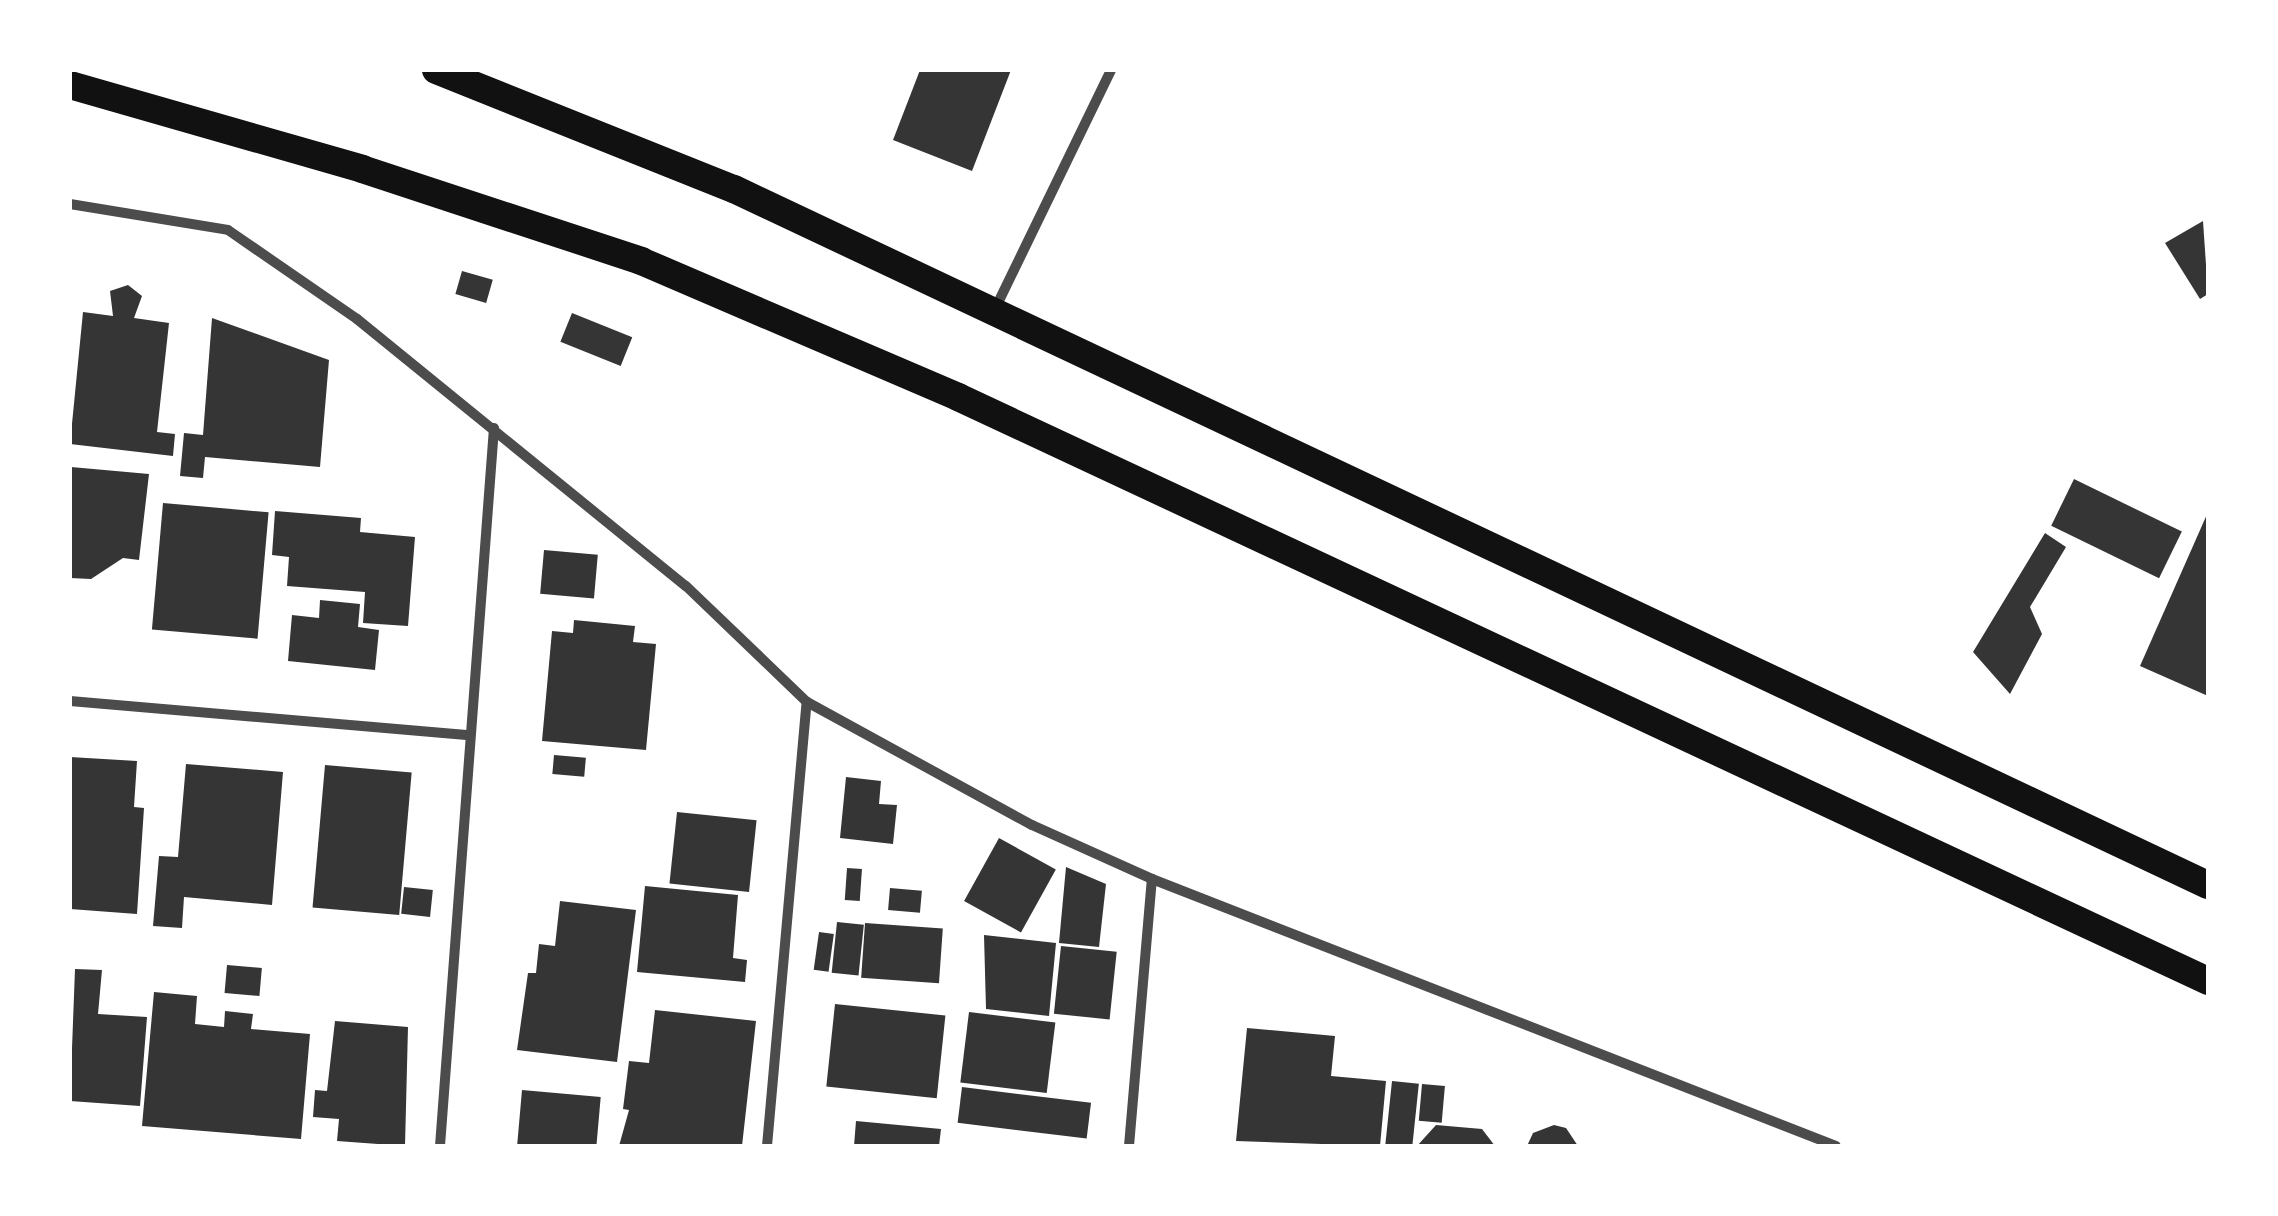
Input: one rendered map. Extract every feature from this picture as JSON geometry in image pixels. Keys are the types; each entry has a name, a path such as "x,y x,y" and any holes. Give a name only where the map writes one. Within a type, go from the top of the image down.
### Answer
{"highway":[{"path":"436,70 734,189 2208,885"},
{"path":"70,85 362,169 641,261 958,397 2208,981"}],"street":[{"path":"995,310 1110,70"},
{"path":"70,204 228,230 357,318 494,428 686,586 807,702 1032,824 1152,880 1836,1146"},
{"path":"440,1146 467,735 494,428"},
{"path":"70,701 467,735"},
{"path":"767,1146 807,702"},
{"path":"1130,1146 1152,880"}],"building":[{"path":"920,70 1011,70 972,171 893,140"},
{"path":"2203,221 2208,294 2200,299 2165,243"},
{"path":"462,271 493,280 486,303 455,294"},
{"path":"128,285 142,296 134,318 169,323 157,432 175,434 173,456 70,444 83,312 113,316 110,291"},
{"path":"572,313 632,337 621,366 560,342"},
{"path":"212,318 329,360 320,467 205,457 203,478 180,476 184,433 203,435"},
{"path":"71,467 149,474 139,560 123,558 91,579 70,578"},
{"path":"2074,479 2182,532 2159,578 2051,526"},
{"path":"163,503 269,512 258,639 152,630"},
{"path":"275,511 361,518 360,532 415,537 408,626 363,623 365,592 287,586 289,557 272,555"},
{"path":"2208,512 2208,696 2140,666"},
{"path":"2045,533 2066,547 2030,607 2042,634 2010,694 1973,652"},
{"path":"544,550 598,555 594,599 540,594"},
{"path":"320,600 360,604 358,627 379,630 375,670 288,661 292,615 319,618"},
{"path":"574,620 635,626 633,642 656,644 646,750 542,741 552,631 573,633"},
{"path":"554,755 586,758 584,777 552,774"},
{"path":"70,757 137,761 134,807 144,808 137,914 70,909"},
{"path":"186,764 283,772 272,905 184,897 182,928 153,926 159,856 178,857"},
{"path":"325,765 412,773 399,915 313,907"},
{"path":"846,777 881,781 879,804 897,805 893,844 840,838"},
{"path":"677,812 757,820 749,892 669,884"},
{"path":"999,838 1056,870 1021,932 964,901"},
{"path":"1066,867 1106,884 1099,947 1059,943"},
{"path":"847,868 862,869 860,901 845,900"},
{"path":"645,886 738,895 733,958 747,960 745,982 637,972"},
{"path":"404,887 433,890 430,917 401,914"},
{"path":"890,888 922,891 920,913 888,910"},
{"path":"560,901 636,910 617,1062 517,1050 528,973 536,973 539,944 555,946"},
{"path":"837,922 864,925 859,976 832,973"},
{"path":"865,923 943,928 939,983 861,978"},
{"path":"819,932 834,934 829,972 814,970"},
{"path":"984,935 1056,943 1049,1016 986,1009"},
{"path":"1061,946 1117,952 1110,1019 1054,1014"},
{"path":"227,965 262,968 259,996 225,993"},
{"path":"75,969 102,970 98,1014 147,1017 140,1106 70,1101"},
{"path":"154,992 197,996 195,1024 224,1027 225,1011 253,1014 251,1029 310,1034 301,1139 142,1126"},
{"path":"835,1004 945,1016 937,1098 826,1087"},
{"path":"655,1010 756,1021 742,1146 619,1146 629,1110 623,1109 629,1061 649,1063"},
{"path":"969,1012 1055,1023 1047,1093 960,1082"},
{"path":"335,1021 408,1027 405,1146 337,1141 339,1119 313,1117 315,1090 327,1091"},
{"path":"1247,1028 1335,1036 1331,1076 1386,1081 1380,1146 1236,1141"},
{"path":"1392,1081 1419,1084 1412,1146 1385,1146"},
{"path":"1422,1084 1445,1086 1442,1123 1419,1121"},
{"path":"962,1087 1091,1103 1087,1139 958,1123"},
{"path":"522,1090 601,1097 596,1146 517,1146"},
{"path":"856,1121 941,1129 939,1146 854,1146"},
{"path":"1436,1125 1482,1129 1495,1146 1417,1146"},
{"path":"1554,1125 1566,1128 1578,1146 1527,1146 1533,1133"}]}
